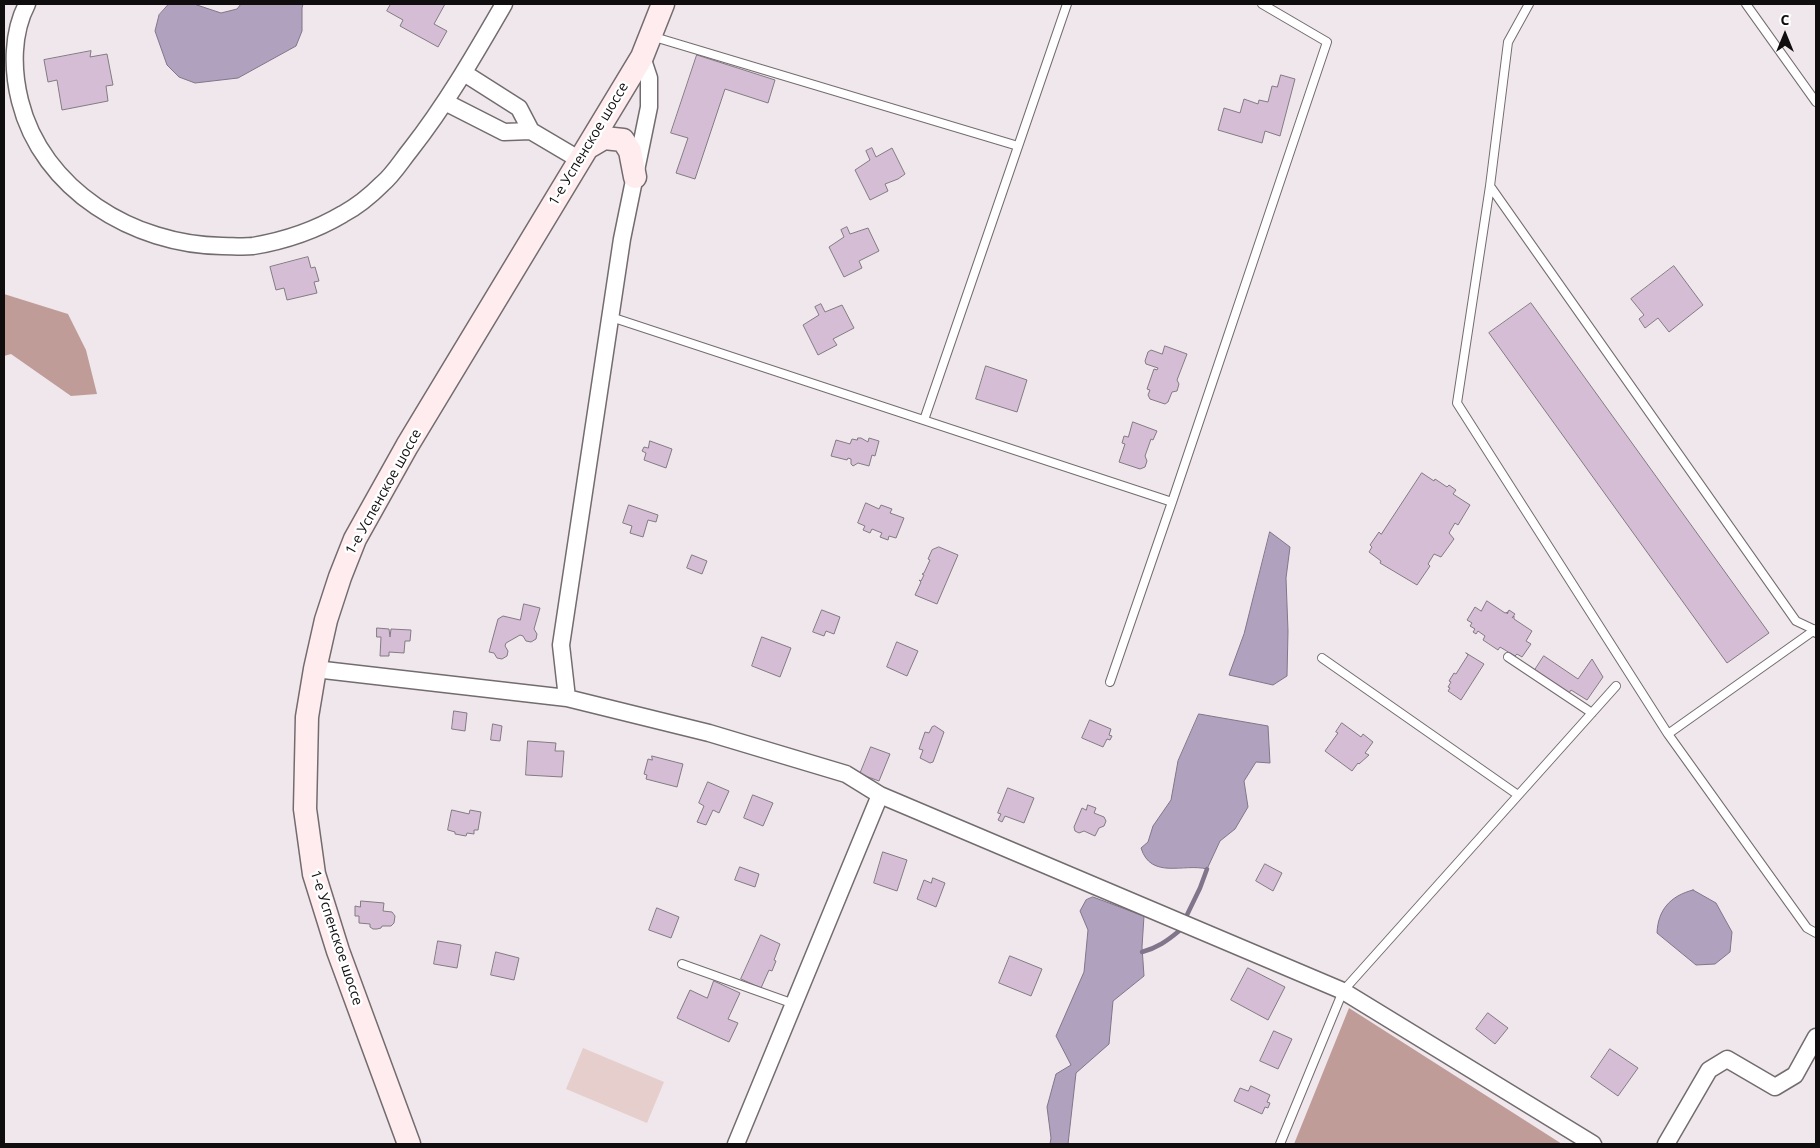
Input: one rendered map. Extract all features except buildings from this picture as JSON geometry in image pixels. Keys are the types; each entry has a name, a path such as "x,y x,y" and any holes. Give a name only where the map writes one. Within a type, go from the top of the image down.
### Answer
{"main road":[{"name":"1-е Успенское шоссе","path":"409,1144 338,951 314,874 305,809 307,717 326,620 355,539 407,446 642,57 663,4"},
{"path":"583,154 604,138 623,140 630,151 635,177"}],"street":[{"path":"27,4 21,16 15,45 15,82 24,117 38,145 57,173 86,200 123,223 167,240 208,246 251,246 297,235 343,214 383,184 431,123 464,73 504,4"},
{"path":"568,698 561,645 622,240 649,107 649,78 642,57"},
{"path":"464,73 520,108 531,131"},
{"path":"445,102 504,132 531,131 583,154"},
{"path":"315,670 568,698 709,733 846,774 880,795 1342,991 1592,1144"},
{"path":"736,1144 880,795"},
{"path":"1666,1144 1709,1070 1727,1059 1776,1087 1795,1074 1816,1037"}],"lane":[{"path":"924,420 1067,4"},
{"path":"1110,682 1327,42 1262,4"},
{"path":"1529,4 1508,42 1490,186 1457,403 1668,734 1807,928 1816,933"},
{"path":"1746,4 1816,102"},
{"path":"650,36 1018,146"},
{"path":"1490,186 1796,621 1816,631 1668,734"},
{"path":"611,317 1172,502"},
{"path":"1508,656 1592,713"},
{"path":"1322,658 1518,795"},
{"path":"1280,1144 1342,991 1616,686"},
{"path":"682,964 794,1004"}],"shaded area":[{"path":"169,4 194,4 221,13 237,9 241,4 303,4 302,31 296,46 238,78 195,83 179,77 167,65 155,31 159,15"},
{"path":"4,294 68,314 86,350 97,394 71,396 11,354 4,356"},
{"path":"1270,532 1290,547 1286,578 1287,676 1273,685 1229,675 1244,634"},
{"path":"1199,714 1268,726 1270,763 1256,762 1244,781 1248,807 1235,829 1220,841 1207,869 1160,867 1152,864 1146,858 1141,848 1148,842 1153,826 1171,800 1178,761"},
{"path":"1693,890 1716,903 1732,932 1730,952 1715,964 1696,965 1657,933 1660,917 1667,905 1678,896"},
{"path":"1093,897 1144,916 1142,947 1144,976 1113,1001 1109,1044 1076,1073 1068,1144 1050,1144 1047,1107 1056,1074 1071,1065 1056,1036 1084,972 1088,930 1080,911 1086,900"},
{"path":"1349,1008 1562,1144 1294,1144"},
{"path":"583,1048 664,1082 647,1123 566,1089"}],"waterway":[{"path":"1185,919 1207,869"},
{"path":"1142,952 1162,944 1179,931"}]}
